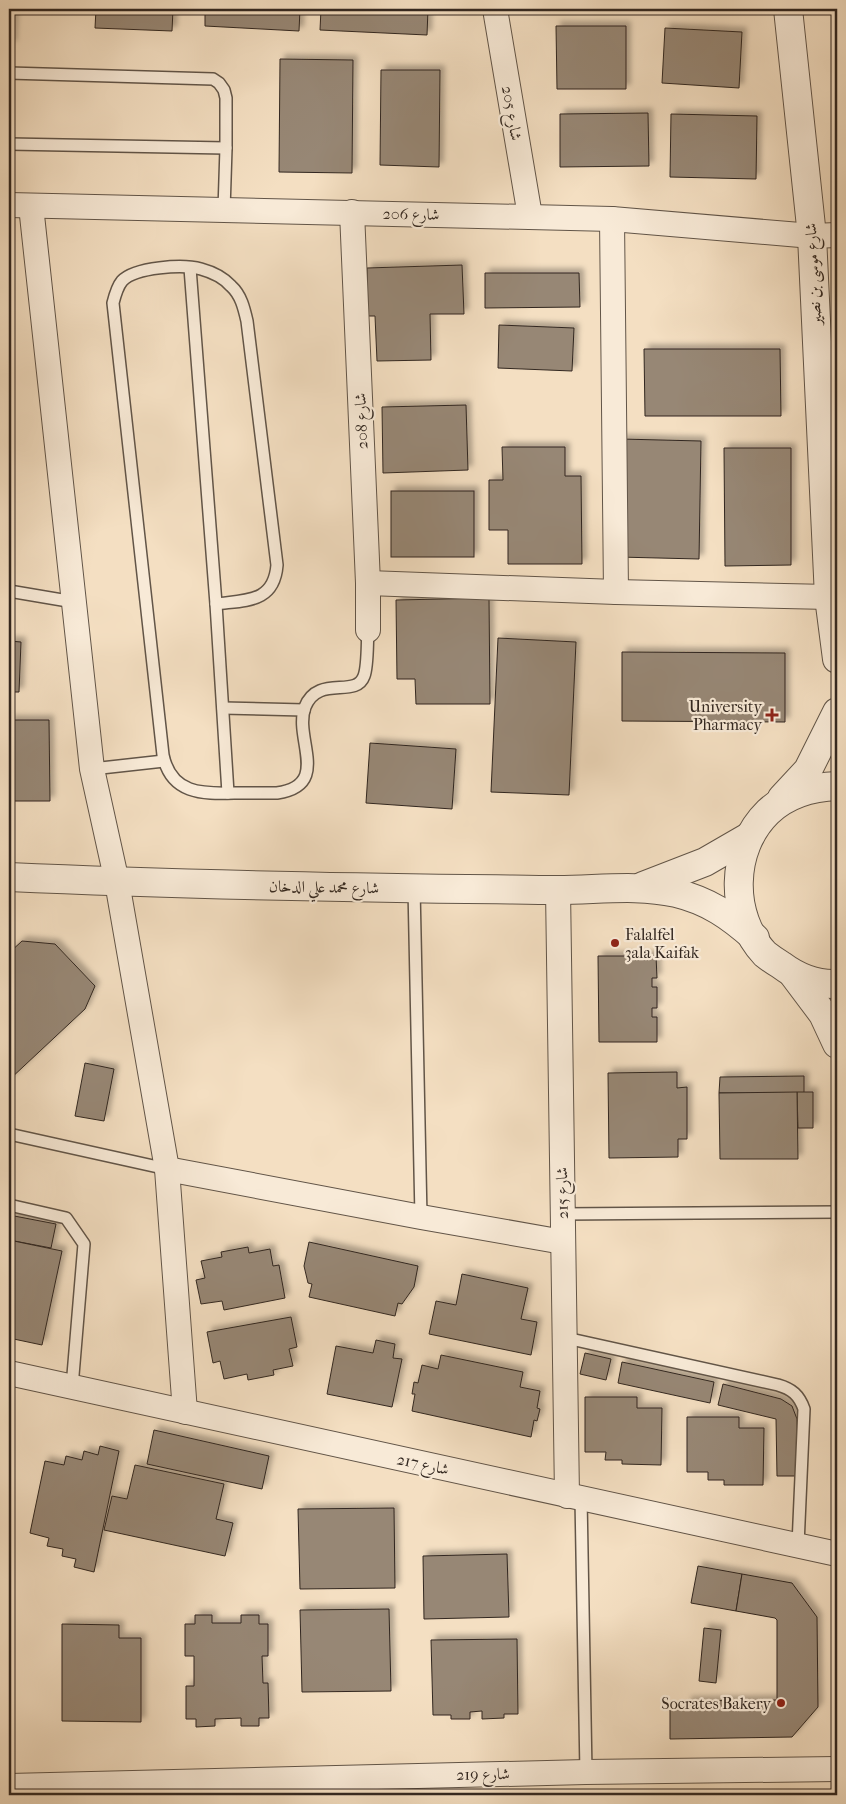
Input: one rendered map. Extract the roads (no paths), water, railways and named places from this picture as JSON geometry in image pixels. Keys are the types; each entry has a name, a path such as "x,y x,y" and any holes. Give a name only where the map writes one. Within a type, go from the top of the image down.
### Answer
{"street":[{"name":"شارع 205","path":"495,9 530,216"},
{"name":"شارع موسى بن نصير","path":"788,9 825,235 830,597 837,659"},
{"name":"شارع 206","path":"20,205 612,219 825,235"},
{"path":"20,205 74,602 92,769 117,882 167,1168 185,1412"},
{"name":"شارع 208","path":"352,212 368,583 368,630"},
{"path":"612,219 616,592"},
{"path":"368,583 830,597"},
{"path":"837,712 808,770 768,812 750,836 739,865 738,896 746,925 754,938 765,954 793,974 823,1014 837,1044"},
{"path":"768,812 792,795 820,786 837,786"},
{"name":"شارع محمد علي الدخان","path":"640,888 706,862 750,836"},
{"name":"شارع محمد علي الدخان","path":"9,877 117,882 414,888 558,890 640,888 676,893 702,901 734,919 754,938"},
{"name":"شارع 215","path":"558,890 562,1214 574,1497"},
{"path":"793,974 826,984 837,984"},
{"path":"167,1168 421,1217 563,1242"},
{"name":"شارع 217","path":"9,1373 837,1554"},
{"name":"شارع 219","path":"9,1786 206,1788 586,1772 837,1769"}],"lane":[{"path":"9,73 213,79 224,90 226,98 224,210"},
{"path":"9,144 226,148"},
{"path":"190,268 216,604 228,793"},
{"path":"216,604 251,600 259,597 272,586 276,576 277,565 247,321 242,302 232,286 217,274 199,268 141,271 130,274 122,282 116,291 113,303 164,761 170,773 178,783 189,790 202,793 277,793 288,791 298,786 304,778 308,767 302,718 304,710 312,696 320,690 354,687 360,683 364,676 368,630"},
{"path":"9,591 74,602"},
{"path":"223,708 304,710"},
{"path":"92,769 164,761"},
{"path":"414,888 421,1217"},
{"path":"9,1134 167,1168"},
{"path":"9,1205 66,1218 84,1244 72,1387"},
{"path":"562,1214 837,1212"},
{"path":"566,1338 778,1385 794,1392 800,1399 804,1409 798,1546"},
{"path":"574,1497 586,1772"}],"place":[{"name":"University Pharmacy","path":"772,715"},
{"name":"Falalfel 3ala Kaifak","path":"615,943"},
{"name":"Socrates Bakery","path":"781,1703"}]}
